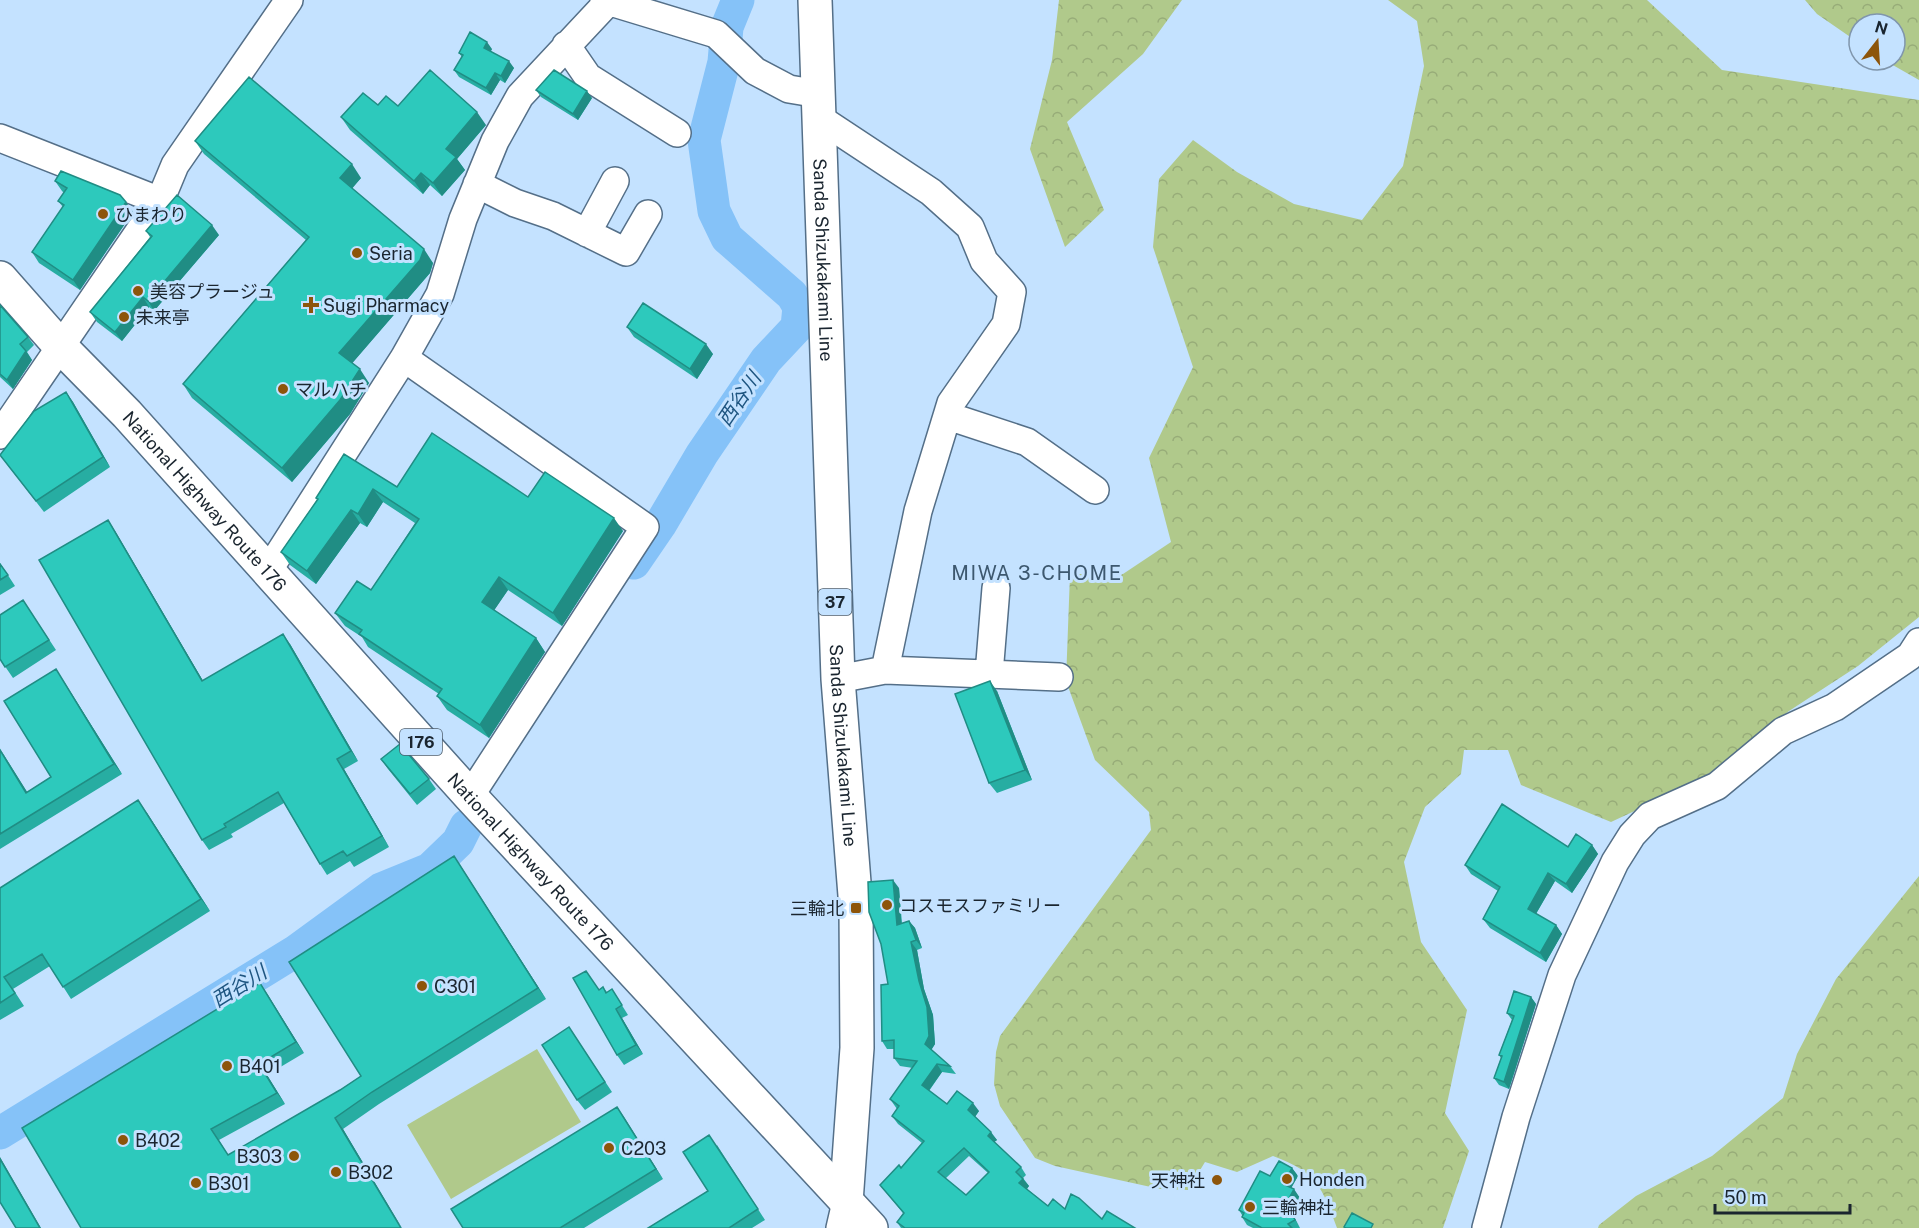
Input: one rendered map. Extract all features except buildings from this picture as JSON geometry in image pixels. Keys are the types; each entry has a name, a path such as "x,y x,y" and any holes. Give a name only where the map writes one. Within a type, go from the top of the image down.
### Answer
{"main road":[{"name":"Sanda Shizukakami Line","path":"815,0 838,679 856,908 857,1048 843,1215"},
{"name":"National Highway Route 176","path":"0,278 60,346 127,414 843,1215 871,1228"}],"street":[{"path":"0,435 160,201 175,165 289,0"},
{"path":"268,571 404,358 440,294 463,219 477,184 495,141 520,96 606,1 716,34 755,71 819,106 931,192 970,227 984,261 1012,292 1006,324 951,403 918,511 885,670"},
{"path":"566,45 588,77 677,133"},
{"path":"0,138 160,201"},
{"path":"588,232 615,181"},
{"path":"477,184 515,203 553,216 626,252 648,214"},
{"path":"404,358 645,526 470,796"},
{"path":"948,416 1026,442 1095,490"},
{"path":"989,674 996,588"},
{"path":"1486,1228 1516,1117 1562,975 1615,862 1632,835 1650,816 1717,786 1783,731 1835,707 1910,656 1919,642"},
{"path":"838,679 885,670 1059,676"}],"green space":[{"path":"1059,0 1182,0 1143,54 1067,122 1104,210 1065,247 1030,149 1052,60"},
{"path":"1388,0 1647,0 1722,70 1919,100 1919,617 1858,666 1789,711 1701,780 1611,822 1521,785 1508,750 1464,750 1461,774 1425,807 1404,862 1421,942 1467,1010 1445,1113 1469,1151 1443,1228 1337,1228 1327,1201 1316,1182 1299,1168 1273,1156 1237,1172 1205,1162 1188,1190 1160,1189 1055,1166 1035,1158 1000,1106 994,1084 996,1052 1000,1036 1151,830 1149,812 1095,760 1066,681 1070,574 1123,574 1171,542 1149,458 1193,367 1153,247 1159,179 1193,140 1237,172 1294,204 1362,220 1403,166 1424,66 1417,21"},
{"path":"1805,0 1919,0 1919,80 1905,72 1907,72 1907,12 1847,12 1847,35 1817,14"},
{"path":"1919,876 1919,1228 1598,1228 1636,1196 1712,1156 1783,1098 1797,1054 1836,979"},
{"path":"537,1049 581,1122 451,1199 407,1125"}],"waterway":[{"name":"西谷川","path":"634,563 660,525 702,454 766,360 797,327 799,307 792,295 727,238 714,211 704,140 724,62 727,27 738,0"},
{"name":"西谷川","path":"0,1133 296,951 381,889 430,869 458,842 466,826"}],"place":[{"name":"ひまわり","path":"103,214"},
{"name":"Seria","path":"357,253"},
{"name":"美容プラージュ","path":"138,291"},
{"name":"Sugi Pharmacy","path":"311,305"},
{"name":"未来亭","path":"124,317"},
{"name":"マルハチ","path":"283,389"},
{"name":"コスモスファミリー","path":"887,905"},
{"name":"三輪北","path":"856,908"},
{"name":"C301","path":"422,986"},
{"name":"B401","path":"227,1066"},
{"name":"B402","path":"123,1140"},
{"name":"C203","path":"609,1148"},
{"name":"B303","path":"294,1156"},
{"name":"B302","path":"336,1172"},
{"name":"Honden","path":"1287,1179"},
{"name":"天神社","path":"1217,1180"},
{"name":"B301","path":"196,1183"},
{"name":"三輪神社","path":"1250,1207"}],"district":[{"name":"MIWA 3-CHOME","path":"1037,573"}]}
